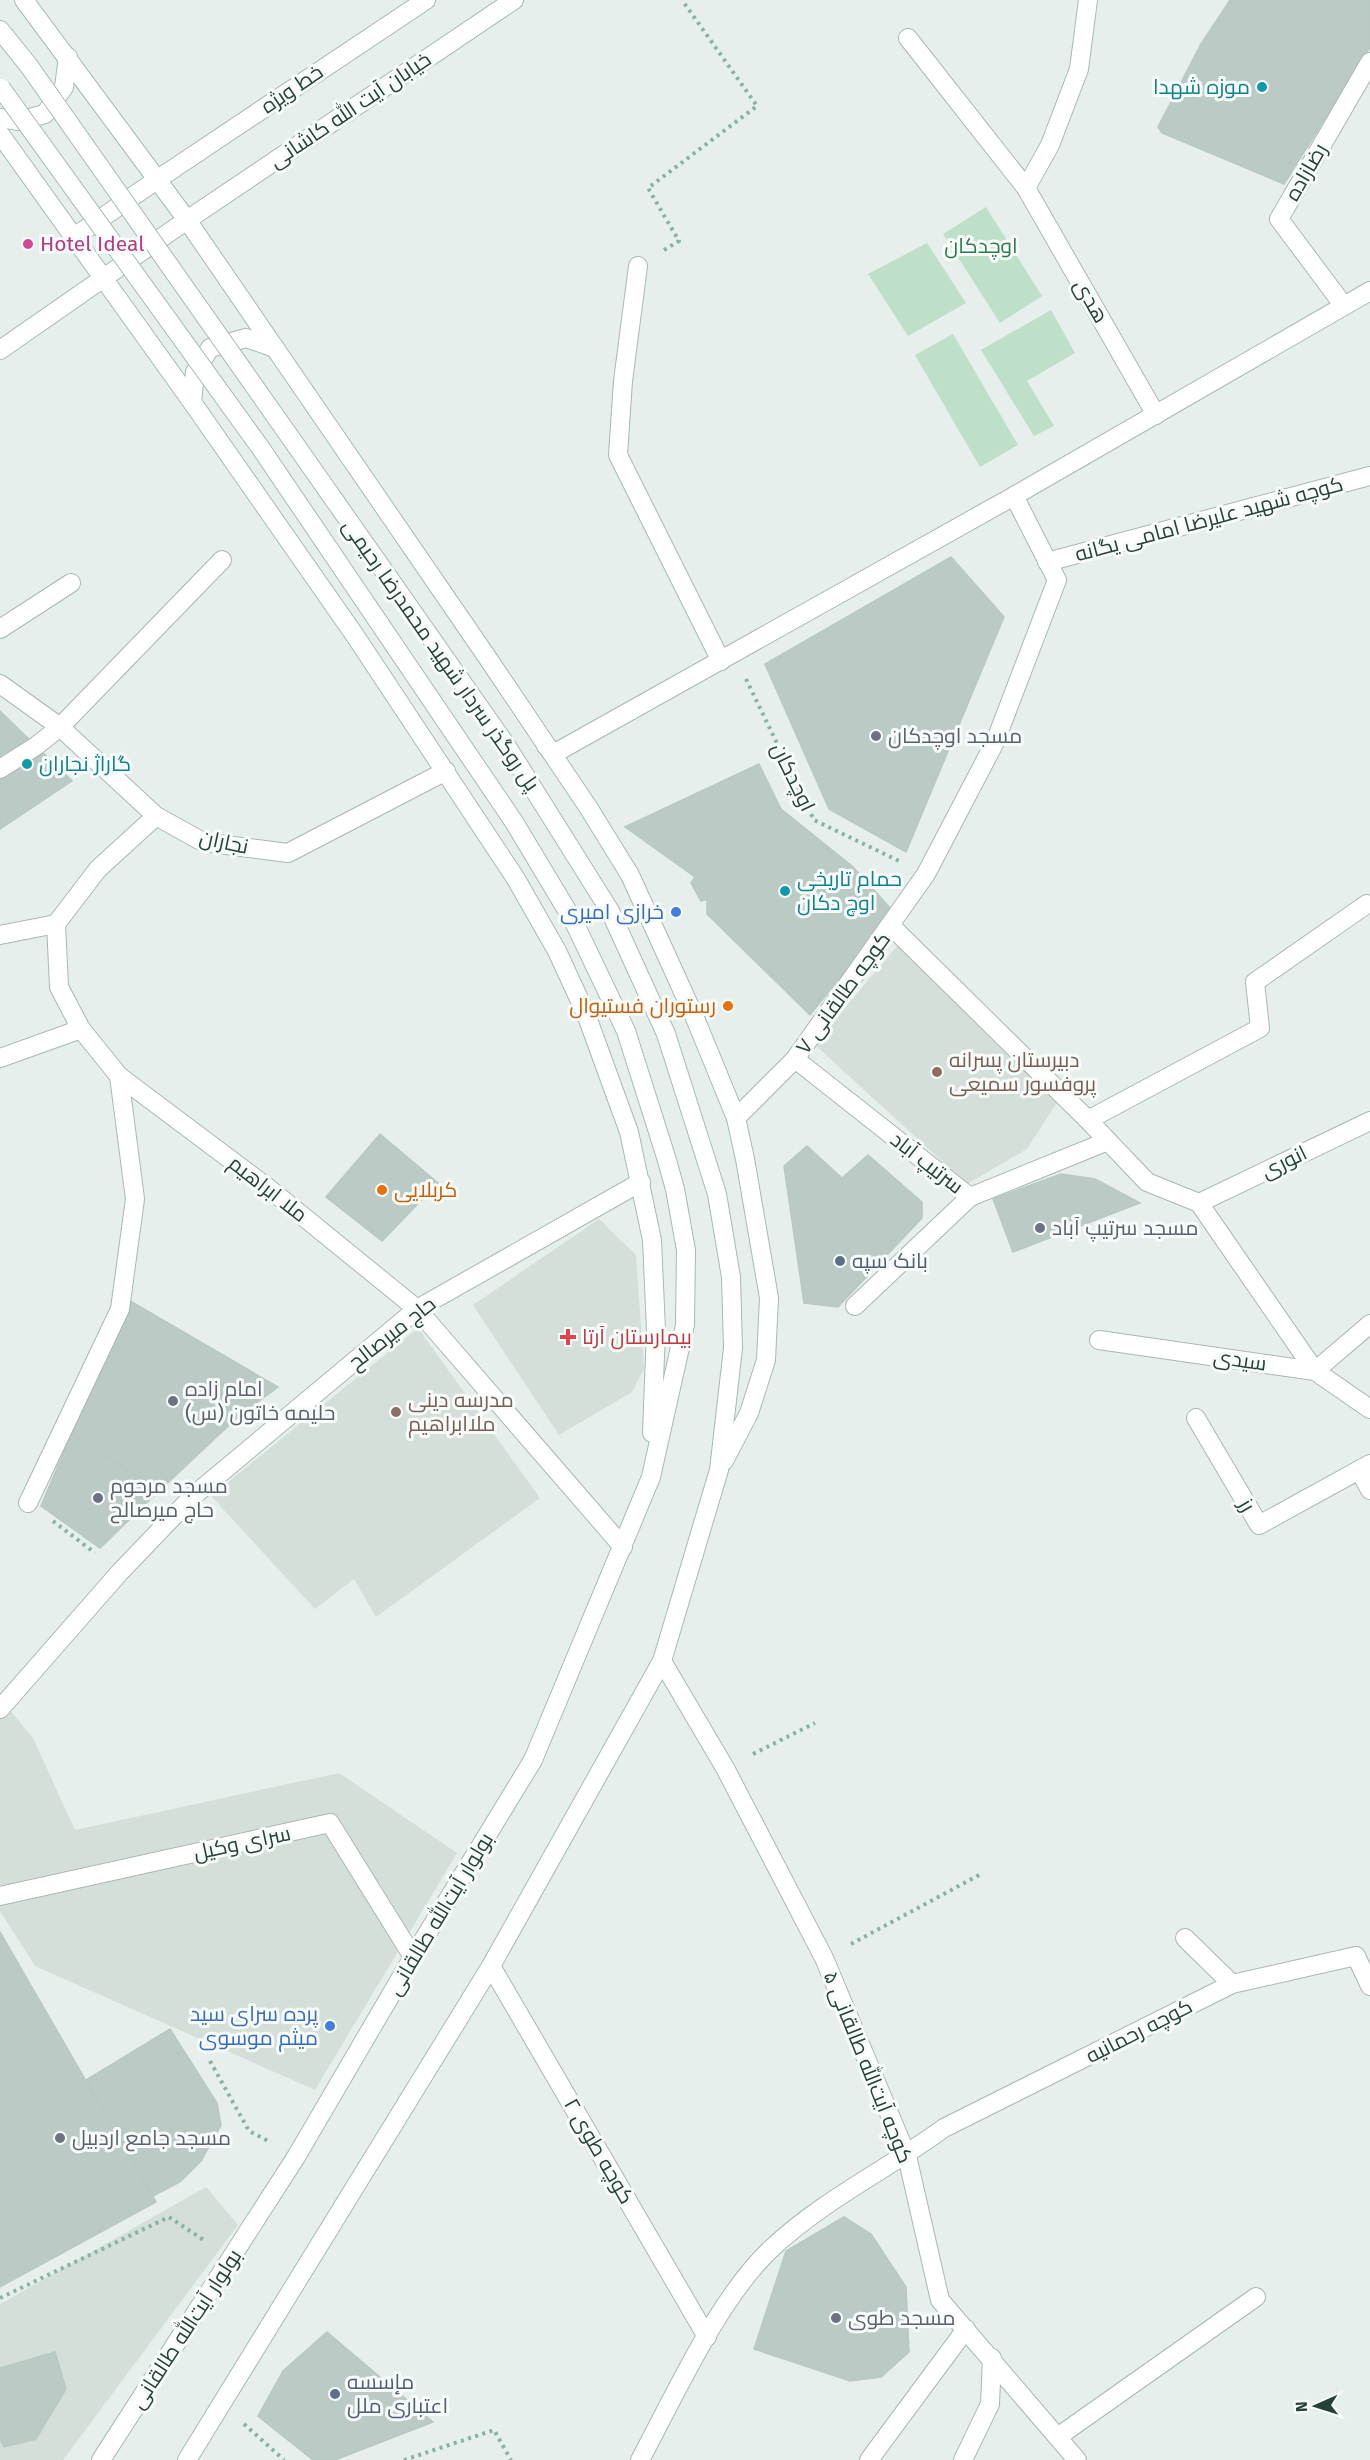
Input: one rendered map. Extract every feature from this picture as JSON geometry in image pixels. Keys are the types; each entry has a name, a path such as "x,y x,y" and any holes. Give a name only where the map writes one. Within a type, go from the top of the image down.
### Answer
{"street":[{"path":"24,0 187,220 588,807 630,875 687,999 736,1118 769,1298 766,1360 749,1413 719,1470 662,1661 491,1966 187,2460"},
{"name":"خط ویژه","path":"74,237 426,0"},
{"name":"خیابان آیت الله کاشانی","path":"103,278 514,0"},
{"path":"1026,188 1050,145 1079,69 1088,0"},
{"name":"پل روگذر سردار شهید محمدرضا رحیمی","path":"0,30 29,66 506,745 609,911 666,1034 717,1194 731,1277 733,1348 719,1470"},
{"name":"هدی","path":"908,38 1026,188 1156,414"},
{"path":"0,118 18,121 45,114 64,87 68,57"},
{"name":"رضازاده","path":"1344,306 1279,219 1370,62"},
{"name":"پل روگذر سردار شهید محمدرضا رحیمی","path":"1,87 262,450 514,822 574,922 626,1031 675,1189 686,1250 685,1325"},
{"path":"0,134 192,402 446,771 516,879 557,951 610,1075 629,1132 652,1240 656,1330 651,1477"},
{"path":"638,266 623,381 618,455 728,657"},
{"path":"0,350 103,278"},
{"path":"546,746 555,753 1014,496 1370,291"},
{"path":"192,402 195,372 210,348 246,338 275,348"},
{"name":"کوچه شهید علیرضا امامی یگانه","path":"1047,562 1370,476"},
{"name":"کوچه طالقانی ۷","path":"736,1118 795,1059 891,926 926,874 995,742 1057,580 1014,496"},
{"path":"0,769 36,746 60,727 222,560"},
{"path":"0,629 71,583"},
{"name":"نجاران","path":"0,684 60,727 156,816 203,842 288,853 446,771"},
{"path":"0,935 56,924 98,868 156,816"},
{"path":"1088,1120 1260,1028 1255,982 1366,904"},
{"name":"ملا ابراهیم","path":"56,924 59,987 81,1029 119,1076 267,1187 417,1309 623,1547"},
{"path":"891,926 1088,1120 1147,1182 1199,1203 1315,1371 1370,1324"},
{"path":"0,1058 81,1029"},
{"name":"سرتیپ آباد","path":"795,1059 970,1197 1108,1141"},
{"path":"28,1503 120,1309 135,1199 119,1076"},
{"name":"انوری","path":"1199,1203 1370,1120"},
{"name":"حاج میرصالح","path":"0,1709 120,1572 193,1496 417,1309 641,1182"},
{"path":"855,1306 970,1197"},
{"name":"بولوار آیت‌الله طالقانی","path":"101,2460 297,2157 413,1957 533,1760 651,1477 685,1325"},
{"name":"سیدی","path":"1098,1340 1315,1371 1370,1409"},
{"name":"رز","path":"1196,1418 1259,1525 1365,1467 1370,1490"},
{"name":"کوچه آیت‌الله طالقانی ۵","path":"662,1661 725,1768 824,1958 907,2156 940,2300 1059,2436 1077,2460"},
{"name":"سرای وکیل","path":"0,1896 330,1823 413,1957"},
{"path":"1185,1938 1232,1984"},
{"name":"کوچه رحمانیه","path":"640,2460 707,2337 735,2291 771,2248 816,2213 907,2156 944,2128 1232,1984 1356,1956 1370,1986"},
{"name":"کوچه طوی ۲","path":"491,1966 707,2337"},
{"path":"1059,2436 1256,2297"},
{"path":"869,2460 966,2330"},
{"path":"963,2460 990,2404 992,2358"}],"path":[{"path":"638,266 679,241 648,188 757,106 682,0"},
{"name":"اوچدکان","path":"728,657 814,820 926,874"},
{"path":"28,1503 120,1572"},
{"path":"725,1768 815,1723"},
{"path":"824,1958 981,1874"},
{"path":"210,2061 249,2131 297,2157"},
{"path":"0,2298 169,2217 232,2258"},
{"path":"221,2404 284,2460"},
{"path":"404,2460 494,2430 511,2460"}],"shaded area":[{"name":"دبیرستان پسرانه پروفسور سمیعی","path":"899,944 1058,1101 1027,1149 967,1184 814,1044"},
{"name":"بیمارستان آرتا","path":"599,1219 636,1255 644,1369 632,1392 559,1435 473,1305"},
{"name":"مدرسه دینی ملاابراهیم","path":"418,1328 540,1498 376,1617 354,1579 315,1609 211,1496"},
{"path":"0,1698 33,1738 75,1830 339,1773 457,1853 315,2090 35,1966 0,1911"},
{"path":"206,2187 238,2225 63,2460 0,2460 0,2304"}],"green space":[{"name":"اوچدکان","path":"986,207 1042,296 1000,323 943,234"},
{"path":"927,243 966,303 908,336 868,274"},
{"path":"1051,310 1075,353 1027,381 1054,426 1034,436 981,350"},
{"path":"953,334 1018,445 980,467 915,355"}],"building":[{"name":"موزه شهدا","path":"1230,0 1370,0 1370,47 1284,184 1162,133 1158,127 1201,44"},
{"name":"مسجد اوچدکان","path":"951,557 1004,617 906,852 829,809 765,664"},
{"name":"گاراژ نجاران","path":"0,711 72,781 0,829"},
{"name":"حمام تاریخی اوچ دکان","path":"759,764 781,809 852,866 892,910 810,1015 707,914 707,899 701,901 691,883 695,877 625,827"},
{"name":"کربلایی","path":"380,1134 438,1183 382,1241 326,1197"},
{"name":"بانک سپه","path":"807,1146 842,1178 868,1155 922,1202 922,1218 838,1307 804,1303 784,1166"},
{"name":"مسجد سرتیپ آباد","path":"1061,1174 1095,1179 1140,1203 1013,1252 993,1199"},
{"name":"امام زاده حلیمه خاتون (س)","path":"130,1301 278,1387 241,1414 160,1490 71,1435"},
{"name":"مسجد مرحوم حاج میرصالح","path":"71,1435 160,1490 100,1548 41,1506"},
{"name":"مسجد جامع اردبیل","path":"0,1932 156,2202 0,2287"},
{"path":"170,2029 217,2103 221,2125 201,2161 180,2182 153,2196 86,2080"},
{"name":"مسجد طوی","path":"844,2217 871,2234 906,2287 909,2352 881,2377 850,2381 754,2349 786,2251"},
{"name":"مإسسه اعتباری ملل","path":"327,2332 433,2422 335,2460 313,2460 258,2416 283,2371"},
{"path":"55,2352 66,2389 36,2439 4,2447 0,2439 0,2368"}],"place":[{"name":"موزه شهدا","path":"1262,87"},
{"name":"Hotel Ideal","path":"28,244"},
{"name":"مسجد اوچدکان","path":"876,736"},
{"name":"گاراژ نجاران","path":"27,764"},
{"name":"حمام تاریخی اوچ دکان","path":"785,891"},
{"name":"خرازی امیری","path":"676,912"},
{"name":"رستوران فستیوال","path":"728,1006"},
{"name":"دبیرستان پسرانه پروفسور سمیعی","path":"937,1072"},
{"name":"کربلایی","path":"382,1190"},
{"name":"مسجد سرتیپ آباد","path":"1040,1228"},
{"name":"بانک سپه","path":"840,1261"},
{"name":"بیمارستان آرتا","path":"568,1337"},
{"name":"امام زاده حلیمه خاتون (س)","path":"173,1401"},
{"name":"مدرسه دینی ملاابراهیم","path":"396,1412"},
{"name":"مسجد مرحوم حاج میرصالح","path":"98,1498"},
{"name":"پرده سرای سید میثم موسوی","path":"330,2026"},
{"name":"مسجد جامع اردبیل","path":"60,2138"},
{"name":"مسجد طوی","path":"836,2318"},
{"name":"مإسسه اعتباری ملل","path":"335,2394"}]}
